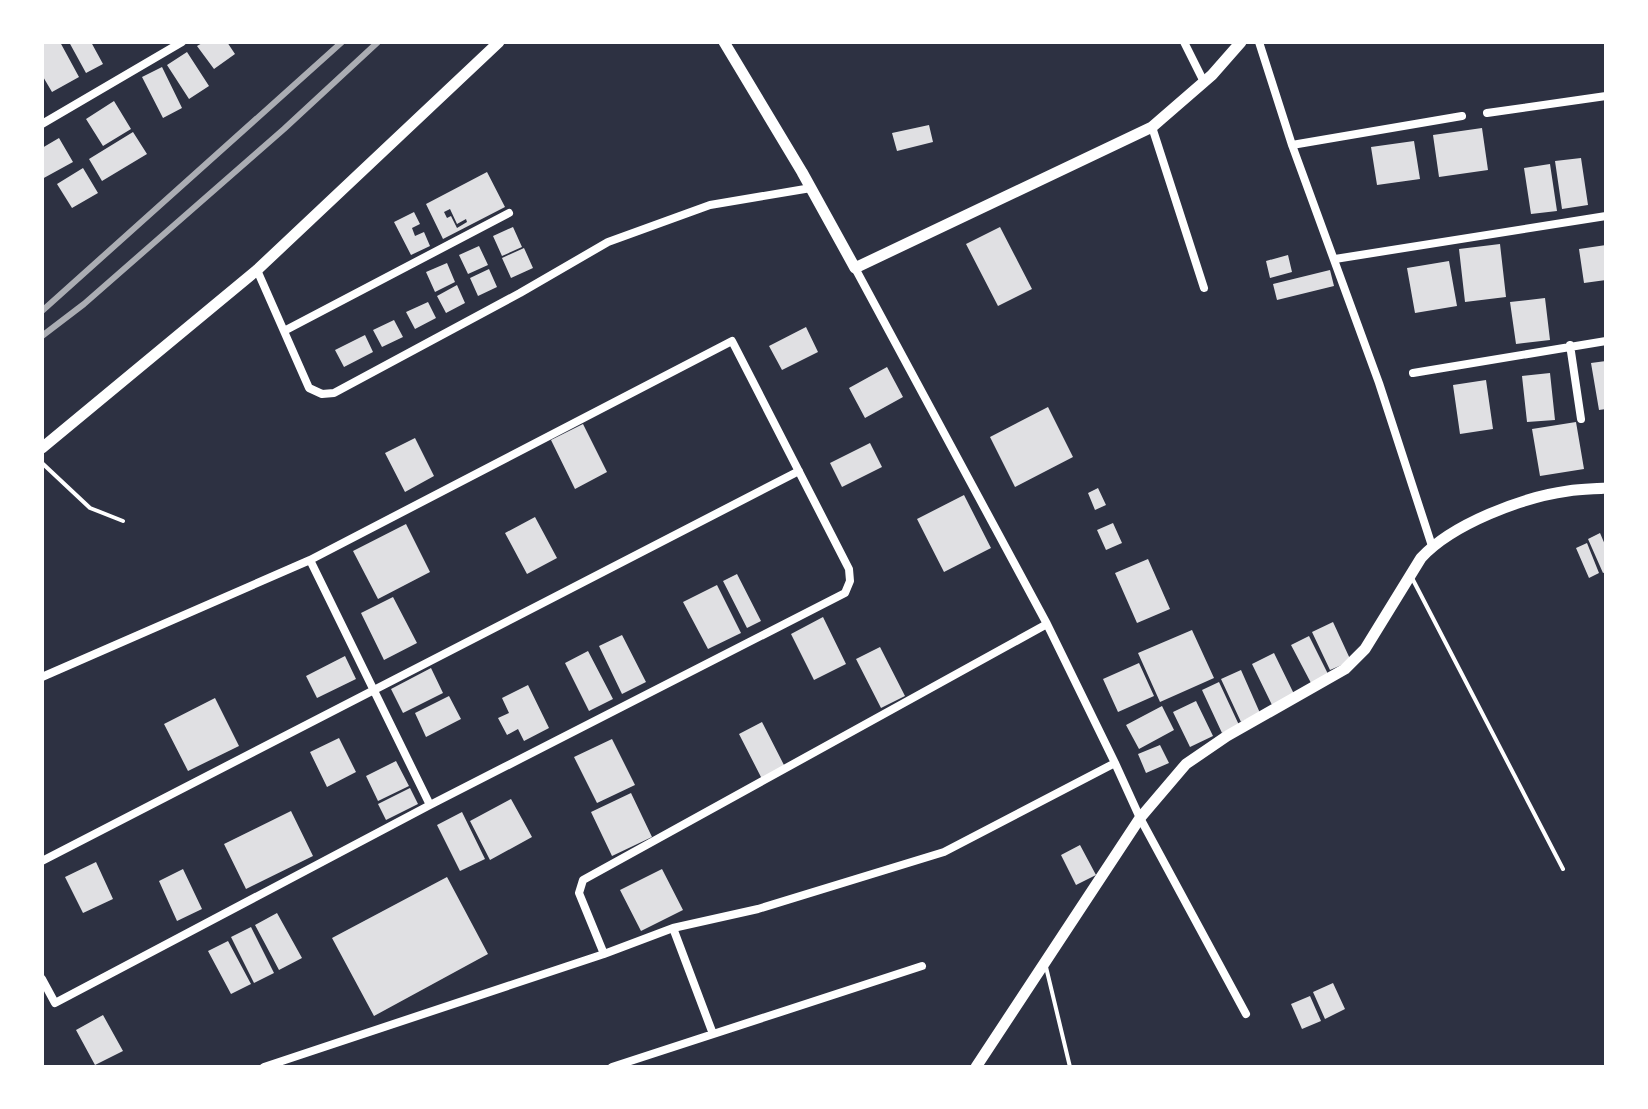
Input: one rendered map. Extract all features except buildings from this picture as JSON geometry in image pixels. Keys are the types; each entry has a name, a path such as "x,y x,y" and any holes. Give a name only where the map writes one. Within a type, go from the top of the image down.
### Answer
{"street":[{"path":"42,124 182,42"},
{"path":"42,448 257,270 499,42"},
{"path":"724,42 811,188 1047,624 1140,818 1246,1014"},
{"path":"1184,42 1204,82"},
{"path":"855,268 1152,127 1204,82 1241,42"},
{"path":"1259,42 1432,546"},
{"path":"1487,113 1606,96"},
{"path":"1292,145 1462,116"},
{"path":"1152,127 1204,288"},
{"path":"257,270 309,388 322,394 334,393 608,242 710,205 811,188"},
{"path":"284,331 509,213"},
{"path":"1335,259 1606,216"},
{"path":"42,677 310,560 732,341 849,569 850,581 845,593 430,805 55,1003 42,979"},
{"path":"1413,373 1606,341"},
{"path":"1570,345 1581,419"},
{"path":"42,861 799,471"},
{"path":"976,1067 1140,818 1186,764 1345,669 1365,649 1432,546 1456,531 1509,507 1567,491 1606,488"},
{"path":"310,560 430,805"},
{"path":"604,954 579,893 583,880 1047,624"},
{"path":"264,1067 604,954 673,928 758,909 944,852 1115,763"},
{"path":"673,928 713,1034"},
{"path":"612,1067 922,966"}],"lane":[{"path":"42,463 90,508 123,521"},
{"path":"1410,576 1563,869"},
{"path":"1045,965 1070,1067"}],"railway":[{"path":"42,311 342,42"},
{"path":"42,336 84,304 284,129 378,42"}]}
